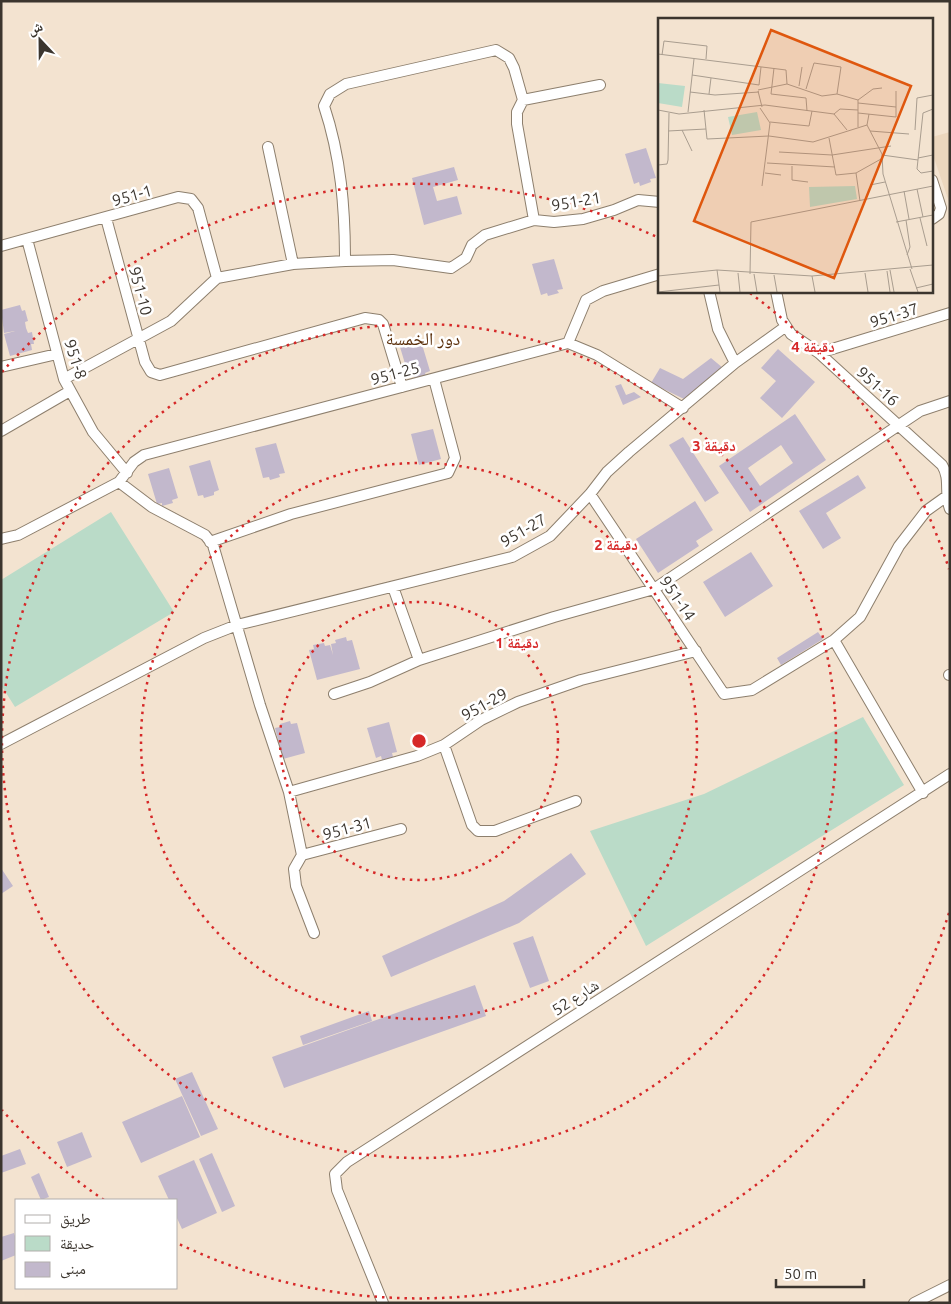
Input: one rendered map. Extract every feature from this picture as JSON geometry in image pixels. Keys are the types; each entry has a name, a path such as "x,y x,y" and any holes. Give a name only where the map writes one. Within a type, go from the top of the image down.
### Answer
{"street":[{"path":"64,379 171,321 217,278 293,264 345,262 345,209 334,136 324,106 330,94 346,84 496,50 508,58 514,68 523,100 517,112 517,124 534,220"},
{"path":"523,100 600,85"},
{"path":"268,146 293,264"},
{"path":"934,186 941,208 934,219"},
{"name":"951-1","path":"1,246 178,197 191,199 198,208 217,278"},
{"name":"951-21","path":"345,262 393,260 451,268 466,258 472,245 485,235 534,220 554,222 583,219 638,200 658,202"},
{"name":"951-10","path":"106,218 145,362 151,372 160,375 365,318 379,320 384,324 402,387"},
{"name":"951-8","path":"27,239 64,379 93,432 127,472"},
{"path":"658,275 603,291 586,300 568,343 597,355 683,408"},
{"path":"709,292 718,329 735,363"},
{"path":"776,292 785,327"},
{"name":"951-37","path":"819,354 950,313"},
{"name":"951-27","path":"1,744 204,638 237,625 512,557 550,536 590,494 607,472 735,363 785,327"},
{"name":"951-16","path":"785,327 797,340 819,354 948,468 947,496 950,509"},
{"name":"951-25","path":"119,482 134,462 144,455 568,343"},
{"path":"1,367 57,354"},
{"path":"210,542 290,514 448,473 455,458 434,379"},
{"path":"1,431 70,391"},
{"path":"334,694 370,682 419,660 554,617 654,589 920,411 950,401"},
{"path":"1,539 18,535 119,482 152,507 205,535 210,542 289,792 302,856 294,870 296,886 314,933"},
{"name":"951-14","path":"590,494 724,694 752,690 834,640"},
{"path":"923,793 834,640 860,617 899,546 926,511 947,496"},
{"path":"392,586 419,660"},
{"name":"951-29","path":"289,792 417,756 444,745 481,720 518,702 581,680 696,651"},
{"path":"444,745 472,825 478,831 496,831 576,801"},
{"name":"شارع 52","path":"383,1303 337,1190 335,1174 346,1162 950,774"},
{"name":"951-31","path":"302,856 400,829"},
{"path":"914,1303 950,1285"}],"shaded area":[{"path":"950,132 950,205 934,158 934,136"}],"green space":[{"path":"111,512 174,612 15,707 1,685 1,580"},
{"path":"863,717 904,785 646,946 590,831 704,794"}],"building":[{"path":"646,148 656,178 650,179 651,182 640,186 639,182 634,184 625,154"},
{"path":"454,167 458,180 433,187 437,201 457,196 462,214 424,225 412,178"},
{"path":"554,259 563,289 557,290 559,293 548,296 547,293 541,295 532,264"},
{"path":"20,305 22,311 25,310 28,321 25,322 26,328 28,333 32,332 34,344 31,344 32,350 10,356 4,334 15,331 4,333 1,310"},
{"path":"421,341 430,371 425,373 426,376 415,379 414,376 409,377 400,347"},
{"path":"778,349 815,382 782,418 760,398 776,381 761,368"},
{"path":"711,358 723,368 684,399 651,383 660,368 683,379"},
{"path":"621,384 626,395 634,392 641,397 623,405 615,386"},
{"path":"795,414 826,460 750,512 719,466","holes":["781,445 793,463 760,486 748,468"]},
{"path":"433,429 441,459 419,465 411,434"},
{"path":"683,437 719,493 705,502 669,445"},
{"path":"276,443 285,473 279,474 280,477 270,480 269,477 263,478 255,448"},
{"path":"210,460 219,490 214,492 214,495 204,498 203,495 198,496 189,466"},
{"path":"169,468 178,498 172,500 173,503 162,506 162,503 157,504 148,474"},
{"path":"858,475 866,488 826,513 841,538 823,549 799,511"},
{"path":"695,501 713,530 696,541 699,546 658,573 636,539"},
{"path":"751,552 773,586 725,617 703,582"},
{"path":"818,632 823,639 781,665 777,658"},
{"path":"346,637 347,641 352,640 360,669 317,680 309,650 314,649 313,645 324,643 325,646 330,645 333,655 331,644 336,643 335,640"},
{"path":"290,721 291,724 297,723 305,753 283,759 275,728 280,727 280,724"},
{"path":"389,722 397,752 392,753 393,757 382,760 381,756 376,758 367,728"},
{"path":"571,853 586,874 519,923 391,977 382,956 504,901"},
{"path":"1,868 13,886 1,894"},
{"path":"533,936 549,981 530,988 513,943"},
{"path":"475,985 486,1016 284,1088 272,1057"},
{"path":"369,1011 372,1021 303,1045 300,1036"},
{"path":"192,1072 218,1129 201,1136 175,1079"},
{"path":"182,1096 200,1137 141,1163 122,1122"},
{"path":"82,1132 92,1157 67,1167 57,1142"},
{"path":"20,1149 26,1164 1,1173 1,1156"},
{"path":"212,1153 235,1206 222,1212 199,1159"},
{"path":"194,1160 217,1213 182,1229 178,1220 178,1199 169,1199 158,1176"},
{"path":"39,1173 49,1197 41,1199 31,1177"},
{"path":"14,1233 15,1236 15,1255 1,1261 1,1237"}],"district":[{"name":"دور الخمسة","path":"423,338"}]}
